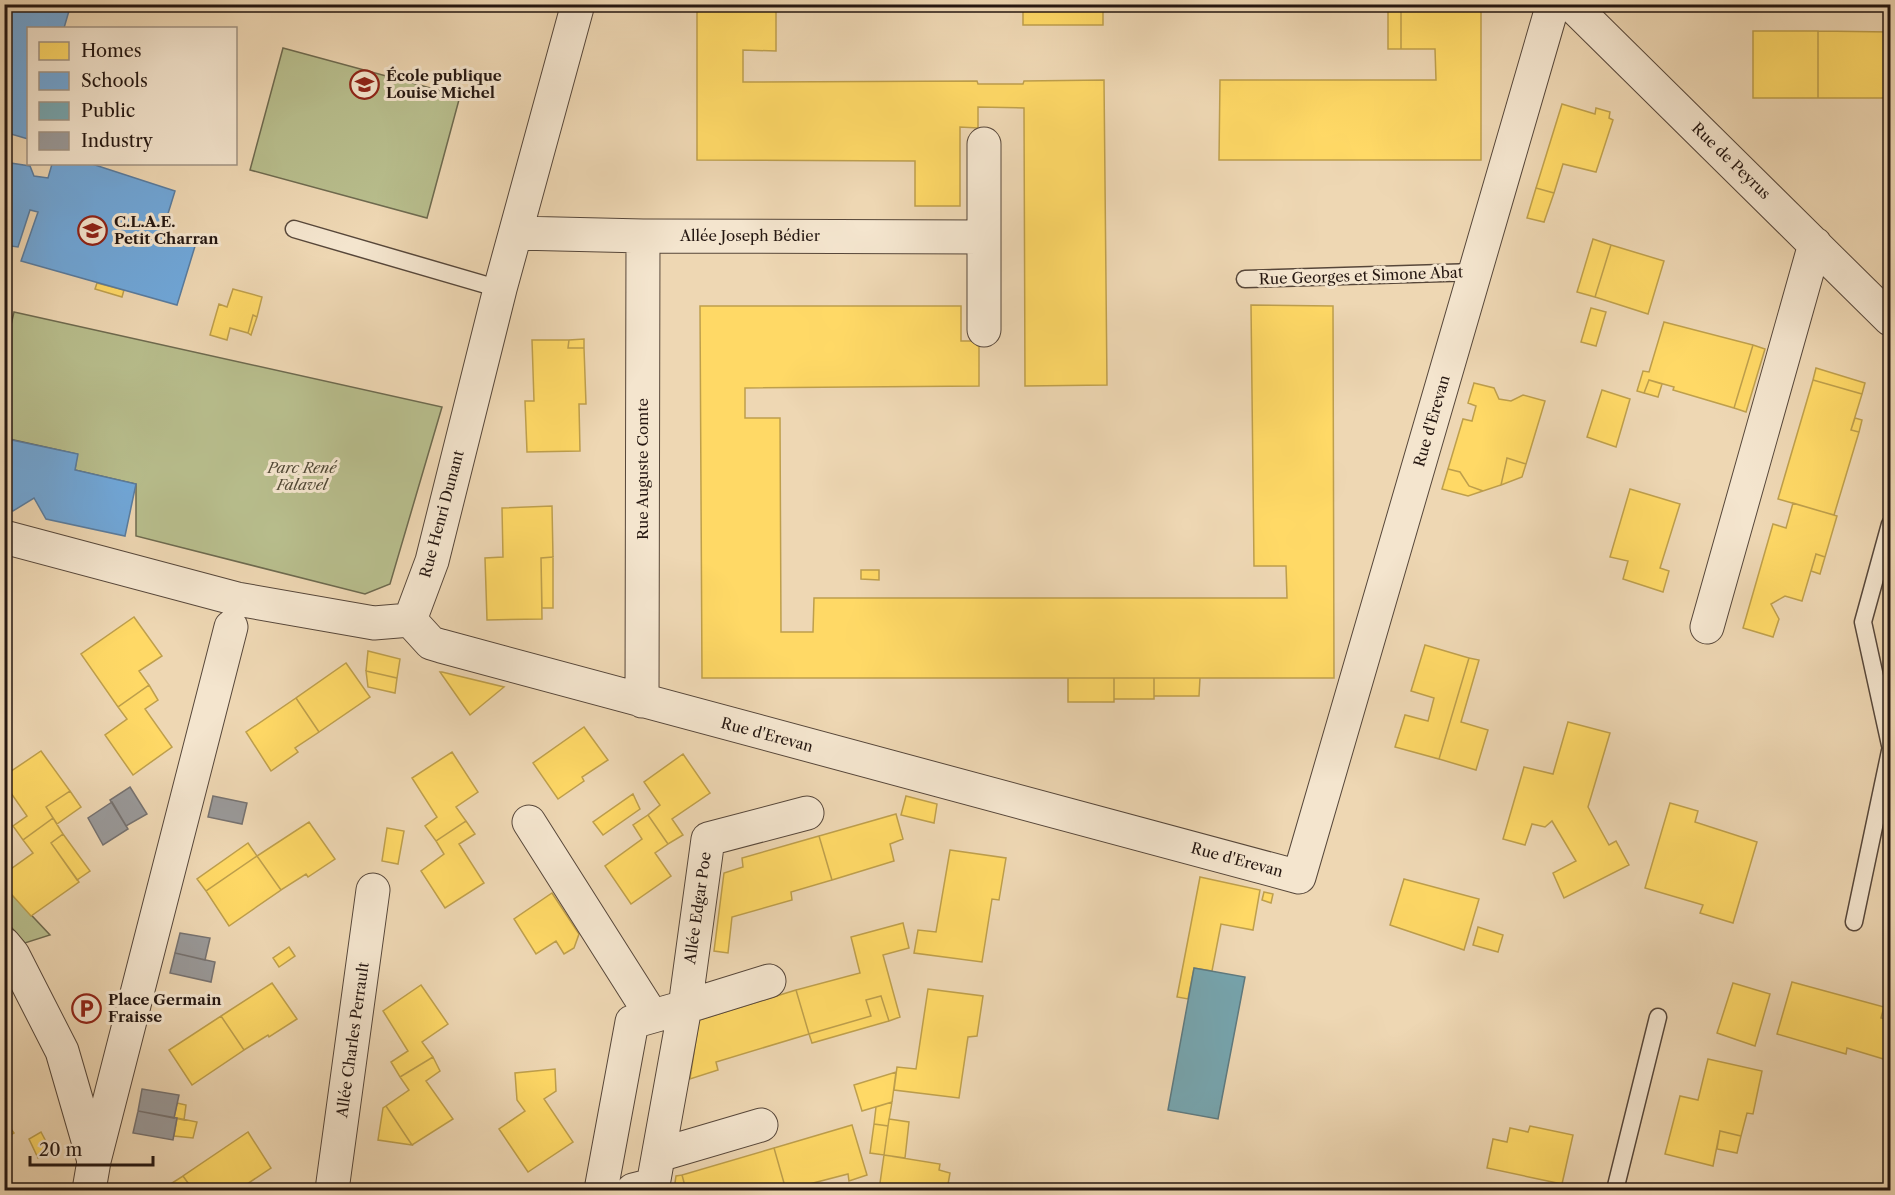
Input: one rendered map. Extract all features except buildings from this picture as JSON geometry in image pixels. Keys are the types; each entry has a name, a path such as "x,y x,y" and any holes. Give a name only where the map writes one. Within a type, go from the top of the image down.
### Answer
{"street":[{"name":"Rue Henri Dunant","path":"410,620 432,561 500,289 578,4"},
{"name":"Rue d'Erevan","path":"410,620 431,643 1299,877 1553,4"},
{"name":"Rue de Peyrus","path":"1571,4 1890,319"},
{"path":"984,144 984,330"},
{"name":"Allée Joseph Bédier","path":"516,233 643,236 983,237"},
{"name":"Rue Auguste Comte","path":"642,701 643,236"},
{"path":"1707,627 1815,244"},
{"path":"4,537 237,598 374,623 410,620"},
{"path":"91,1176 231,627"},
{"name":"Allée Edgar Poe","path":"633,1191 653,1185 685,1007 708,839 807,813"},
{"path":"529,822 652,1016"},
{"name":"Allée Charles Perrault","path":"332,1191 373,890"},
{"path":"4,944 13,955 62,1051 91,1176"},
{"path":"601,1191 632,1022 769,981"},
{"path":"658,1155 761,1125"}],"lane":[{"path":"294,229 500,289"},
{"name":"Rue Georges et Simone Abat","path":"1245,279 1476,272"},
{"path":"1890,524 1863,622 1890,745"},
{"path":"1854,922 1890,751"},
{"path":"1615,1191 1658,1017"}],"green space":[{"path":"283,48 460,96 427,218 250,170"},
{"name":"Parc René Falavel","path":"14,312 442,407 390,584 365,594 136,536 136,484 75,470 77,454 5,438 5,351"},
{"path":"4,886 50,935 25,943 5,920"}],"place":[{"name":"École publique Louise Michel","path":"365,85"},
{"name":"C.L.A.E. Petit Charran","path":"93,231"},
{"name":"Place Germain Fraisse","path":"87,1009"}]}
